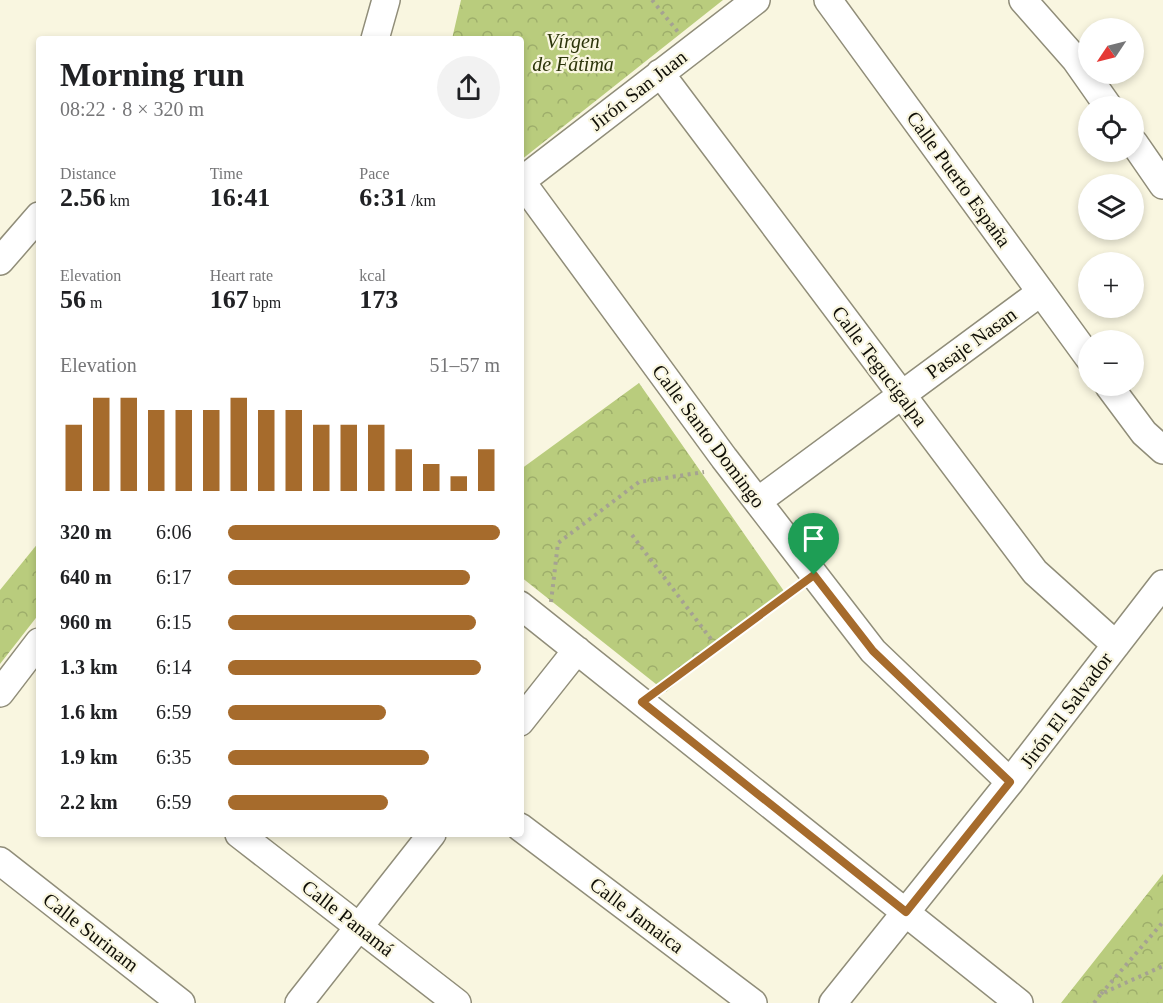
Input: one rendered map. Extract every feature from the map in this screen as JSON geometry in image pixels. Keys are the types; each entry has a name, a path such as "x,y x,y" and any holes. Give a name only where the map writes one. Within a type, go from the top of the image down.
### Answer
{"street":[{"path":"376,36 386,0"},
{"name":"Jirón San Juan","path":"524,179 756,0"},
{"name":"Calle Puerto España","path":"828,0 1078,343"},
{"path":"1023,0 1075,59 1101,96"},
{"name":"Calle Tegucigalpa","path":"660,73 1035,572 1116,645"},
{"path":"1144,157 1163,185"},
{"name":"Calle Santo Domingo","path":"524,185 758,501 873,651 1010,782"},
{"path":"0,261 36,219"},
{"name":"Pasaje Nasan","path":"758,501 1041,292"},
{"path":"1116,396 1144,433 1163,450"},
{"name":"Jirón El Salvador","path":"833,1003 1010,782 1163,584"},
{"path":"524,608 1019,1003"},
{"path":"524,717 577,650"},
{"path":"0,693 30,673 36,652"},
{"name":"Calle Jamaica","path":"524,830 753,1003"},
{"name":"Calle Panamá","path":"243,837 457,1003"},
{"path":"299,1003 430,837"},
{"name":"Calle Surinam","path":"0,861 181,1003"}],"path":[{"path":"652,0 691,49"},
{"path":"551,602 558,543 639,482 708,471"},
{"path":"632,535 717,647"},
{"path":"642,702 814,575"},
{"path":"1095,1003 1163,922"},
{"path":"1101,994 1163,966"}],"green space":[{"name":"Vírgen de Fátima","path":"461,0 723,0 524,158 524,36 453,36"},
{"path":"639,383 786,594 666,692 524,579 524,467"},
{"path":"36,546 36,618 0,664 0,590"},
{"path":"1163,874 1163,1003 1061,1003"}],"route":[{"path":"814,575 873,651 1010,782 906,912 642,702 814,575"}]}
